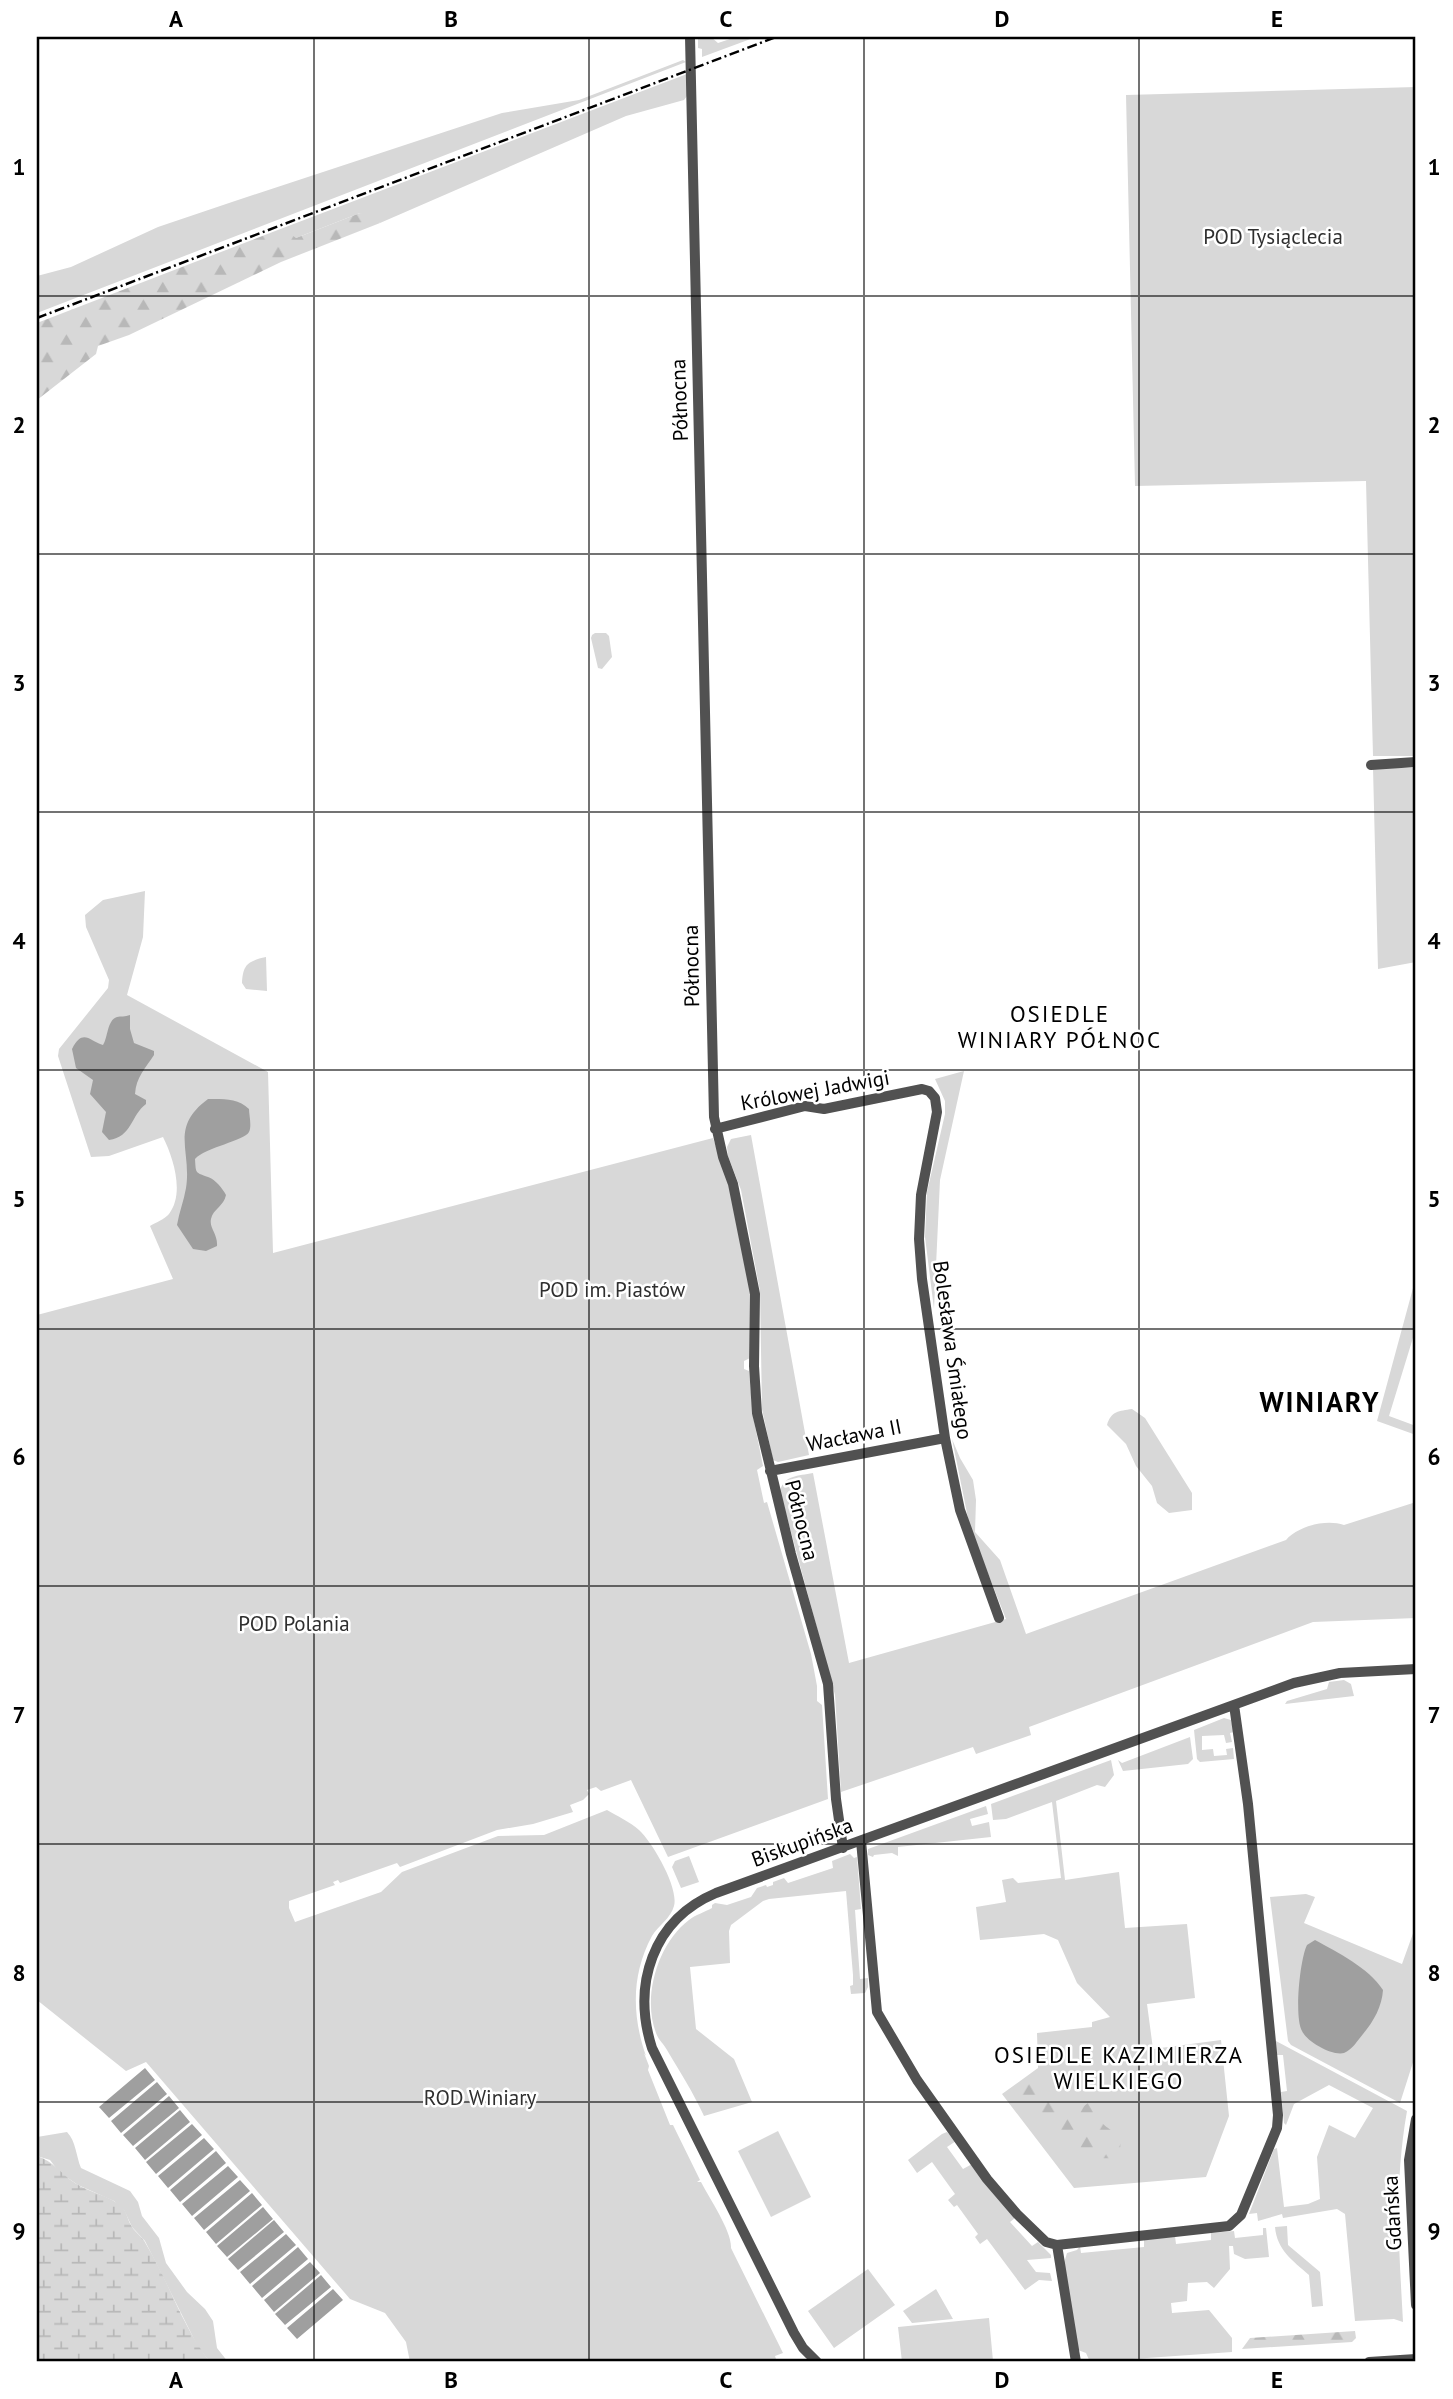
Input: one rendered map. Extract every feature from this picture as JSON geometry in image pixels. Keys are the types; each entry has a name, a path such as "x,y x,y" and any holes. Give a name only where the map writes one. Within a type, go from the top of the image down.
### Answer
{"street":[{"name":"Północna","path":"690,37 715,1129 733,1184 755,1294 754,1384 757,1413 790,1554 828,1684 836,1799 843,1847"},
{"path":"1371,765 1416,762"},
{"name":"Królowej Jadwigi","path":"715,1129 805,1106 824,1109 922,1089"},
{"name":"Bolesława Śmiałego","path":"922,1089 933,1095 937,1106 921,1195 919,1239 922,1279 945,1438 960,1510 999,1618"},
{"name":"Wacława II","path":"770,1471 945,1438"},
{"name":"Biskupińska","path":"817,2362 803,2348 794,2333 656,2058 646,2026 644,1990 653,1955 664,1935 685,1910 716,1893 1294,1683 1325,1675 1416,1669"},
{"path":"861,1841 877,2012 917,2080 975,2162 1017,2214 1046,2242 1057,2245 1229,2226 1241,2215 1277,2128 1278,2115 1248,1804 1234,1705"},
{"name":"Gdańska","path":"1416,2119 1409,2160 1416,2305"},
{"path":"1057,2245 1076,2362"},
{"path":"1369,2362 1416,2359"}],"green space":[{"path":"698,37 711,37 718,43 736,37 756,37 702,57 702,49 698,48"},
{"path":"683,60 686,62 37,313 37,276 71,267 158,227 502,113 579,100"},
{"path":"687,74 687,96 684,100 626,116 380,223 360,213 296,238 270,233"},
{"name":"POD Tysiąclecia","path":"1416,87 1416,756 1373,756 1366,481 1135,486 1126,95"},
{"path":"360,213 369,214 380,223 281,262 129,335 98,346 96,354 37,400 37,323 270,233 289,233 296,238"},
{"path":"595,633 606,633 609,636 612,657 602,669 598,668 591,638"},
{"path":"1373,768 1416,768 1416,962 1378,969"},
{"path":"145,891 143,937 127,995 268,1072 273,1253 713,1138 731,1190 750,1292 750,1358 744,1361 744,1369 749,1371 753,1416 763,1466 757,1470 764,1503 767,1502 811,1654 817,1701 822,1705 828,1799 668,1857 631,1780 601,1791 596,1787 587,1790 589,1794 583,1800 570,1805 573,1812 533,1824 497,1830 400,1867 397,1863 340,1883 338,1880 333,1882 335,1885 289,1901 289,1908 295,1922 381,1892 402,1872 498,1836 544,1835 607,1810 639,1830 664,1866 675,1898 672,1910 652,1936 645,1951 637,1981 636,2011 648,2070 670,2125 673,2125 700,2180 697,2182 701,2182 724,2224 731,2248 783,2353 775,2356 777,2362 410,2362 406,2342 385,2313 350,2299 146,2062 126,2071 37,2000 37,1315 173,1279 150,1226 169,1214 174,1205 177,1186 174,1165 163,1137 109,1156 91,1157 58,1056 59,1049 108,988 109,980 86,927 85,915 103,900"},
{"path":"266,957 267,991 246,989 242,983 245,967"},
{"path":"964,1071 940,1180 934,1309 925,1237 927,1192 945,1114 945,1101 935,1079"},
{"path":"751,1135 809,1455 778,1462 773,1460 762,1409 760,1291 741,1190 727,1147 731,1139"},
{"path":"1416,1277 1416,1328 1389,1416 1416,1426 1416,1435 1377,1421"},
{"path":"1132,1409 1145,1418 1192,1493 1192,1510 1169,1513 1157,1503 1152,1486 1136,1466 1126,1444 1107,1425 1113,1414"},
{"path":"952,1439 973,1480 976,1500 975,1532 1000,1560 1026,1634 1286,1540 1305,1528 1321,1523 1344,1525 1416,1502 1416,1618 1313,1622 1029,1727 1031,1735 976,1754 973,1747 841,1792 835,1695 780,1491 788,1479 813,1473 849,1663 1006,1619 970,1528"},
{"path":"1344,1680 1351,1684 1354,1696 1285,1704 1287,1701 1327,1689 1329,1682"},
{"path":"1224,1718 1231,1720 1234,1732 1230,1733 1232,1742 1226,1743 1224,1735 1202,1736 1202,1750 1213,1749 1214,1756 1227,1755 1226,1749 1233,1748 1234,1759 1200,1762 1197,1759 1194,1730"},
{"path":"1190,1737 1193,1759 1188,1764 1123,1771 1118,1760 1122,1763"},
{"path":"1111,1760 1114,1775 1105,1787 1097,1785 1056,1801 1065,1880 1119,1872 1125,1928 1187,1924 1195,1998 1147,2004 1153,2049 1221,2040 1229,2116 1206,2177 1074,2188 1002,2094 1038,2068 1037,2033 1092,2027 1092,2022 1110,2017 1077,1983 1058,1940 1044,1934 980,1940 976,1907 1006,1902 1002,1880 1013,1878 1018,1883 1061,1878 1052,1802 1006,1819 993,1820 991,1804"},
{"path":"986,1806 988,1814 970,1819 972,1826 989,1822 991,1837 898,1847 898,1856 892,1853 873,1857 868,1855 868,1849"},
{"path":"850,1854 854,1858 857,1857 861,1909 855,1910 860,1979 868,1978 865,1993 851,1994 853,1975 846,1891 763,1901 731,1925 730,1963 690,1967 696,2029 734,2059 752,2102 704,2116 657,2036 652,2019 652,1987 661,1956 678,1930 689,1920 712,1908 715,1903 727,1905 751,1897 757,1888 773,1885 773,1882 784,1878 788,1883 833,1868 832,1861"},
{"path":"689,1856 699,1882 681,1888 672,1867 675,1861"},
{"path":"1306,1894 1315,1897 1304,1923 1402,1964 1416,1925 1416,2053 1400,2103 1288,2041 1270,1897"},
{"path":"1276,2041 1407,2111 1399,2191 1403,2322 1394,2319 1355,2321 1345,2214 1337,2209 1283,2218 1282,2214 1258,2221 1257,2213 1249,2214 1274,2149 1277,2148 1284,2207 1308,2204 1320,2199 1317,2157 1329,2125 1355,2138 1373,2108 1329,2085 1294,2104 1286,2125 1281,2092 1287,2091 1283,2055 1276,2055"},
{"path":"1031,2083 1043,2088 1064,2114 1072,2115 1092,2100 1097,2117 1119,2138 1120,2149 1116,2158 1085,2156 1072,2153 1063,2147 1033,2114 1021,2108 1015,2100 1012,2092 1019,2085"},
{"path":"778,2131 811,2197 771,2217 738,2151"},
{"path":"67,2132 74,2144 81,2168 130,2191 138,2202 142,2216 159,2238 166,2263 213,2321 217,2348 228,2362 210,2362 198,2347 145,2241 132,2227 124,2210 114,2201 78,2185 59,2172 50,2160 37,2156 37,2137"},
{"path":"947,2132 956,2141 947,2147 963,2169 974,2163 1015,2218 1010,2222 1032,2246 1038,2242 1051,2255 1051,2258 1027,2260 1036,2272 1050,2273 1052,2281 1039,2280 1025,2290 987,2239 980,2244 975,2237 978,2234 957,2205 954,2207 948,2200 955,2194 932,2162 917,2173 908,2160"},
{"path":"37,2156 48,2161 75,2183 123,2208 162,2273 191,2334 210,2362 37,2362"},
{"path":"1287,2226 1288,2245 1320,2272 1323,2306 1312,2307 1309,2275 1286,2254 1279,2242 1275,2227"},
{"path":"1263,2228 1266,2228 1269,2257 1245,2259 1234,2254 1233,2246 1229,2246 1230,2269 1214,2288 1207,2282 1188,2283 1187,2301 1171,2303 1172,2313 1209,2310 1232,2338 1232,2352 1090,2362 1086,2353 1078,2350 1064,2263 1067,2253 1080,2246 1081,2253 1144,2247 1144,2240 1175,2236 1176,2244 1211,2240 1211,2233 1234,2231 1235,2238 1263,2235"},
{"path":"868,2269 895,2305 834,2348 808,2311"},
{"path":"936,2289 953,2319 912,2323 903,2311"},
{"path":"989,2318 993,2361 902,2362 898,2327"},
{"path":"1355,2331 1356,2338 1352,2342 1242,2349 1250,2338"}],"shaded area":[{"path":"130,1015 134,1043 154,1051 141,1073 135,1094 146,1100 146,1104 122,1135 109,1140 102,1132 106,1112 90,1094 93,1080 76,1068 72,1049 83,1037 103,1045 109,1025 114,1019"},
{"path":"208,1099 230,1100 245,1105 249,1109 250,1124 246,1135 207,1151 195,1159 197,1172 214,1180 226,1195 211,1219 217,1246 206,1251 193,1249 177,1225 186,1188 185,1130 196,1110"},
{"path":"1315,1940 1361,1968 1383,1990 1379,2008 1371,2024 1355,2045 1344,2053 1333,2052 1314,2044 1302,2031 1300,2024 1298,2001 1302,1962 1307,1945"},
{"path":"145,2068 155,2080 109,2118 99,2107"},
{"path":"157,2082 167,2094 121,2133 111,2121"},
{"path":"169,2096 179,2108 133,2146 123,2135"},
{"path":"180,2110 190,2122 145,2160 135,2148"},
{"path":"192,2124 202,2135 156,2174 146,2162"},
{"path":"204,2138 214,2149 168,2188 158,2176"},
{"path":"216,2151 226,2163 180,2202 170,2190"},
{"path":"228,2166 238,2177 192,2216 182,2204"},
{"path":"240,2180 250,2191 204,2230 194,2218"},
{"path":"252,2193 262,2205 216,2244 206,2232"},
{"path":"263,2207 273,2219 227,2257 217,2246"},
{"path":"274,2220 284,2232 238,2270 228,2259"},
{"path":"286,2234 296,2245 250,2284 240,2272"},
{"path":"298,2247 308,2259 262,2298 252,2286"},
{"path":"310,2262 320,2273 274,2312 264,2300"},
{"path":"321,2275 331,2287 285,2325 275,2314"},
{"path":"333,2289 343,2300 297,2339 287,2328"}],"railway":[{"path":"37,318 776,37"}],"district":[{"name":"OSIEDLE WINIARY PÓŁNOC","path":"1060,1026"},
{"name":"WINIARY","path":"1320,1401"},
{"name":"OSIEDLE KAZIMIERZA WIELKIEGO","path":"1119,2067"}],"park label":[{"name":"POD im. Piastów","path":"612,1289"},
{"name":"POD Polania","path":"294,1623"},
{"name":"ROD Winiary","path":"480,2097"}]}
